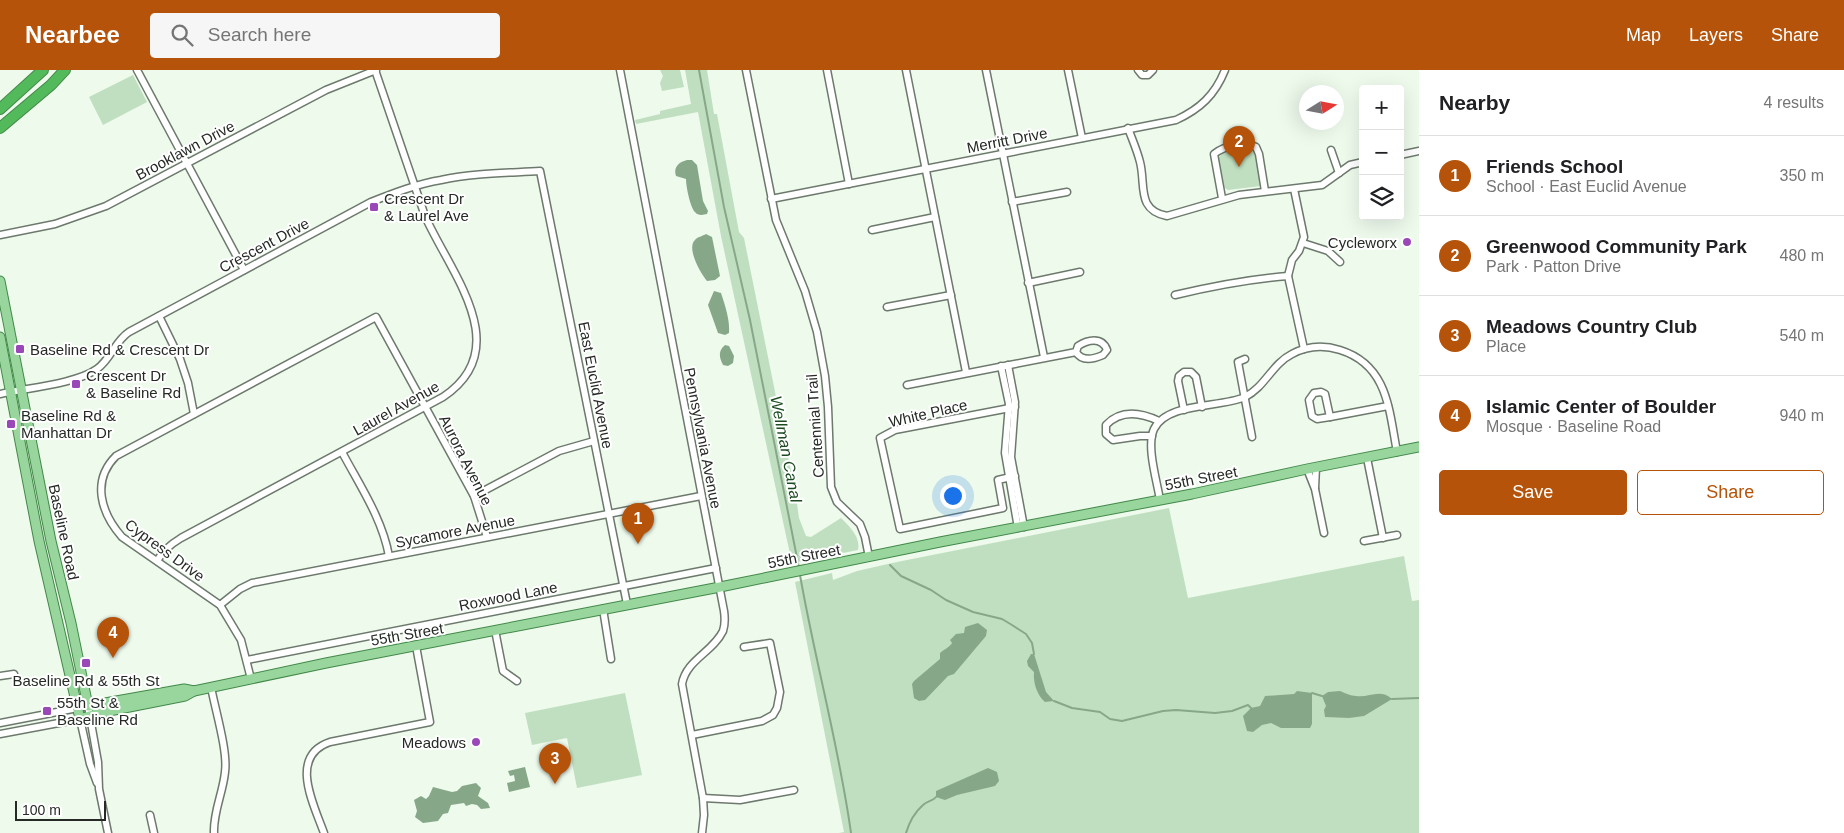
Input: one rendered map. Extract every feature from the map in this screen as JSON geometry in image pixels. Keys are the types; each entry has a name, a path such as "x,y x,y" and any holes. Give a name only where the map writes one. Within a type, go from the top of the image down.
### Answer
{"highway":[{"path":"0,108 43,70"},
{"path":"0,136 46,94 65,70"},
{"path":"0,99 29,83"},
{"path":"0,128 51,86"}],"main road":[{"name":"Baseline Road","path":"0,281 51,541 90,711"},
{"name":"Baseline Road","path":"0,337 39,542 80,719"},
{"name":"55th Street","path":"80,719 90,711 185,696 194,691 495,630 1419,448"}],"street":[{"path":"137,70 244,270"},
{"name":"Brooklawn Drive","path":"0,235 55,224 106,206 326,90 375,70"},
{"name":"Laurel Avenue","path":"157,561 166,548 181,538 449,393 467,372 473,359 476,344 474,317 457,276 432,233 375,70"},
{"name":"Pennsylvania Avenue","path":"620,70 724,611 723,630 719,637 686,670 682,684 703,798 702,833"},
{"name":"Centennial Trail","path":"746,70 776,220 805,291 817,332 825,376 828,407 831,487 838,502 860,524 864,531 869,557"},
{"path":"827,70 848,184"},
{"path":"906,70 966,372"},
{"path":"986,70 1044,357"},
{"path":"1068,70 1082,138"},
{"path":"1138,70 1142,75 1148,76 1153,70"},
{"name":"Merritt Drive","path":"772,199 1176,120 1190,114 1213,94 1225,70"},
{"path":"1128,128 1140,163 1146,204 1152,210 1167,216 1222,198 1322,185 1339,172 1359,163"},
{"path":"1222,198 1214,154 1220,149 1249,144 1256,147 1259,154 1265,191"},
{"path":"1332,150 1339,172"},
{"path":"1404,154 1419,151"},
{"name":"Crescent Drive","path":"0,394 85,376 105,362 125,335 372,202 414,186 462,176 540,171"},
{"name":"East Euclid Avenue","path":"540,171 627,604"},
{"path":"1294,189 1304,237 1303,244 1292,260 1288,276 1304,348"},
{"path":"1012,202 1068,192"},
{"path":"872,230 936,217"},
{"path":"1303,244 1328,251 1340,262"},
{"path":"1028,283 1080,272"},
{"path":"1176,295 1219,284 1288,276"},
{"path":"886,307 951,295"},
{"path":"159,316 180,359 188,384 194,414"},
{"name":"Aurora Avenue","path":"376,317 474,496 487,537"},
{"name":"Cypress Drive","path":"251,680 247,660 237,631 220,604 122,537 107,516 101,490 102,479 109,463 116,456 376,317"},
{"path":"1096,340 1104,343 1107,350 1103,355 1089,359 1081,358 1076,352 1078,346 1082,343 1096,340"},
{"path":"1160,500 1153,463 1152,436 1159,421 1167,415 1184,410 1244,397 1260,386 1280,362 1304,348 1334,348 1358,358 1377,376 1386,396 1397,452"},
{"path":"907,385 1076,352"},
{"path":"1245,359 1238,362 1252,436"},
{"path":"1005,365 1012,407 1011,477 1021,527"},
{"path":"1184,410 1178,380 1179,376 1184,372 1191,372 1196,377 1202,407"},
{"path":"1330,417 1325,394 1321,392 1314,393 1309,400 1312,416 1317,419 1330,417 1388,406"},
{"name":"White Place","path":"1011,477 998,480 1003,508 900,529 880,438 896,430 1012,407"},
{"path":"1152,436 1113,440 1106,434 1106,425 1114,418 1129,414 1141,414 1159,421"},
{"path":"474,496 559,452 594,441"},
{"path":"342,452 379,522 386,539 389,556"},
{"path":"1367,458 1383,538"},
{"path":"1312,468 1324,534"},
{"name":"Sycamore Avenue","path":"220,604 240,589 252,584 701,496"},
{"path":"1364,541 1397,535"},
{"name":"Roxwood Lane","path":"247,660 716,568"},
{"path":"602,609 611,660"},
{"path":"495,630 503,671 518,681"},
{"path":"692,735 762,721 773,715 778,708 780,692 770,643 744,647"},
{"path":"324,833 306,776 308,761 313,752 320,746 330,742 430,722 416,646"},
{"path":"0,676 14,674"},
{"path":"211,688 226,770 216,814 214,833"},
{"name":"55th Street","path":"0,723 78,708 90,711"},
{"name":"Baseline Road","path":"90,711 98,762 99,789"},
{"name":"55th Street","path":"0,734 80,719"},
{"name":"Baseline Road","path":"80,719 90,764 99,789 108,833"},
{"path":"703,798 740,800 794,790"},
{"path":"150,815 154,833"}],"shaded area":[{"path":"660,70 680,70 684,87 662,91 660,83 663,76"},
{"path":"685,70 707,70 714,114 717,114 739,232 744,238 799,518 806,536 811,537 841,518 856,536 858,550 792,563 721,236 698,112 636,124 635,120 660,114 660,111 691,104"},
{"path":"133,75 147,102 103,125 89,97"},
{"path":"1252,148 1256,153 1261,186 1228,190 1222,186 1218,158 1224,152"},
{"path":"687,160 692,160 697,165 703,201 708,211 707,214 699,215 695,212 690,201 686,179 676,176 675,170 677,165"},
{"path":"706,234 712,237 720,276 715,280 707,281 698,267 692,249 696,239"},
{"path":"714,291 721,293 727,313 729,333 725,335 718,333 708,305"},
{"path":"725,345 729,346 734,356 733,363 728,366 723,365 720,357 720,352"},
{"path":"1169,508 1188,598 1404,556 1412,601 1419,600 1419,833 839,833 844,832 795,582 832,573 833,580 857,571 897,562"},
{"path":"978,623 987,630 986,636 954,674 948,676 925,700 919,701 914,698 912,684 914,681 940,659 940,653 951,645 950,640 956,634 964,633 965,627"},
{"path":"1031,654 1034,654 1046,692 1054,701 1045,702 1038,692 1034,672 1028,666 1027,661"},
{"path":"1297,691 1312,693 1312,724 1310,728 1281,728 1271,723 1262,725 1253,732 1247,731 1243,716 1251,708 1260,706 1265,696 1294,694"},
{"path":"1340,691 1354,696 1383,694 1392,699 1364,716 1349,718 1325,717 1324,710 1326,706 1322,696 1328,692"},
{"path":"625,693 642,775 577,788 567,738 532,745 525,713"},
{"path":"525,767 530,787 509,792 507,783 515,781 514,775 510,776 508,771"},
{"path":"988,768 997,772 999,781 995,786 957,795 945,800 936,797 936,791"},
{"path":"476,783 481,788 478,796 488,803 490,808 481,809 477,805 466,806 464,803 451,805 448,813 443,814 438,821 423,823 415,817 417,811 414,800 421,796 426,799 433,787 452,792 457,791 462,786"}],"waterway":[{"name":"Wellman Canal","path":"699,70 724,207 750,320 799,568"},
{"path":"890,565 901,576 931,590 946,600 973,612 1002,619 1012,625 1026,634 1032,643 1034,654"},
{"name":"Wellman Canal","path":"800,575 840,768 851,833"},
{"path":"1312,693 1322,696"},
{"path":"1392,699 1419,698"},
{"path":"1054,701 1072,708 1100,712 1110,719 1122,721 1163,711 1215,713 1232,711 1248,705 1251,708"},
{"path":"906,833 917,811 936,797"}],"place":[{"name":"Greenwood Community Park","path":"1239,167"},
{"name":"Crescent Dr & Laurel Ave","path":"374,207"},
{"name":"Cycleworx","path":"1407,242"},
{"name":"Baseline Rd & Crescent Dr","path":"20,349"},
{"name":"Crescent Dr & Baseline Rd","path":"76,384"},
{"name":"Baseline Rd & Manhattan Dr","path":"11,424"},
{"name":"Friends School","path":"638,544"},
{"name":"Islamic Center of Boulder","path":"113,658"},
{"name":"Baseline Rd & 55th St","path":"86,663"},
{"name":"55th St & Baseline Rd","path":"47,711"},
{"name":"Meadows","path":"476,742"},
{"name":"Meadows Country Club","path":"555,784"}]}
